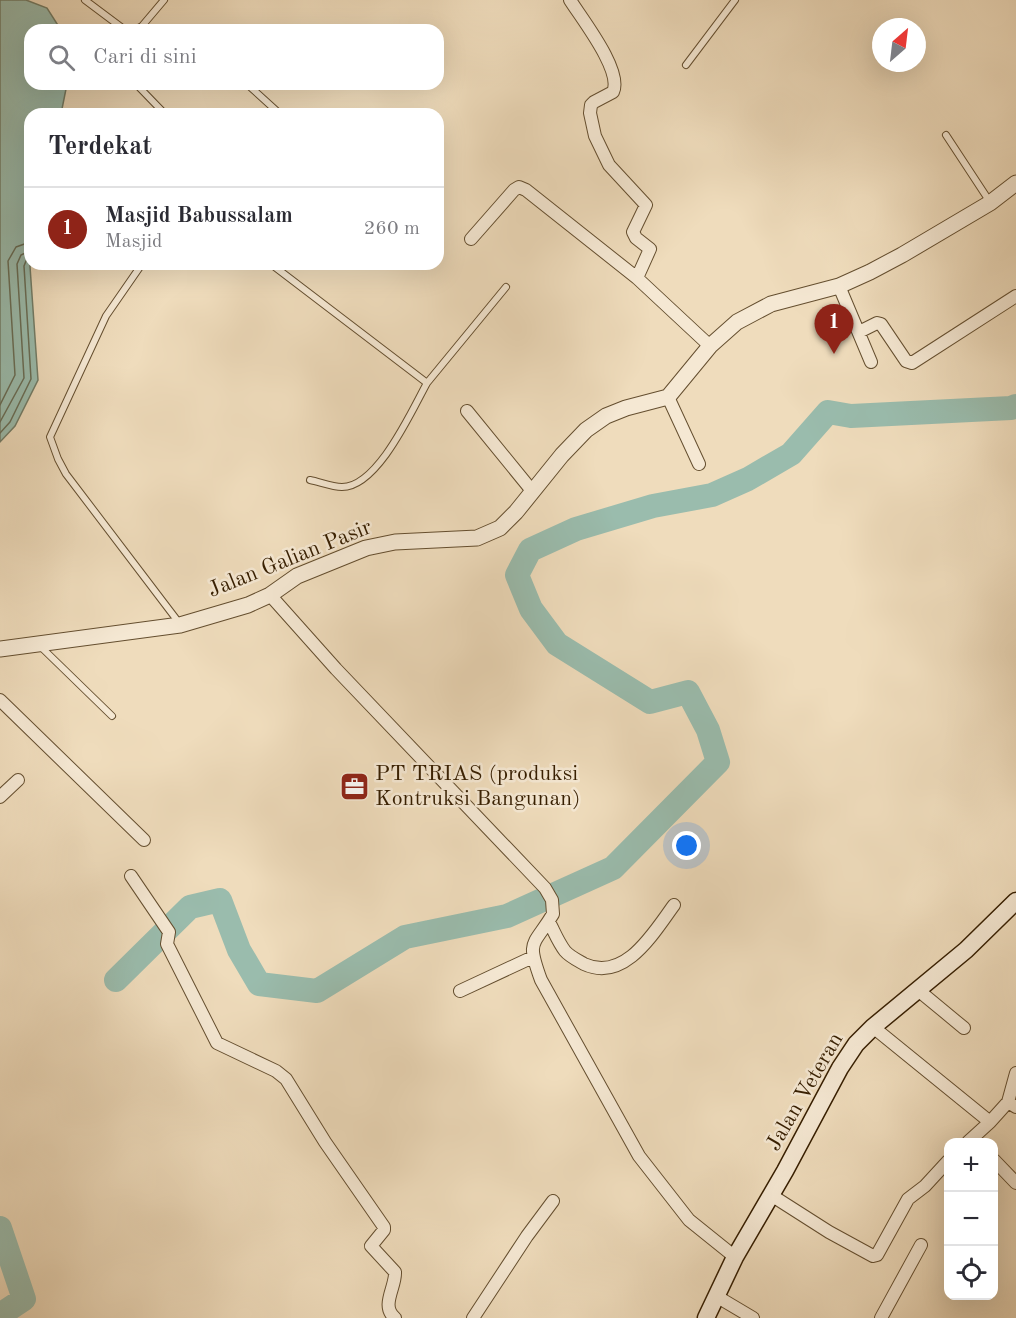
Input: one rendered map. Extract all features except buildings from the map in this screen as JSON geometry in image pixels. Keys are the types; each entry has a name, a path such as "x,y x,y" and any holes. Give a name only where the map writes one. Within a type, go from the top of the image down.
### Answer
{"main road":[{"name":"Jalan Veteran","path":"706,1318 735,1257 840,1068 856,1044 873,1027 966,950 1016,901"}],"street":[{"path":"570,0 609,62 615,80 613,92 591,105 590,113 598,143 609,165 646,205 633,232 636,238 650,249 637,278"},
{"path":"699,464 668,397 710,346 737,321 771,304 839,286 902,255 990,203 1016,183"},
{"path":"471,240 514,189 519,187 526,190 637,278 710,346"},
{"path":"839,286 871,362"},
{"path":"859,332 876,323 881,324 906,361 912,363 1016,296"},
{"name":"Jalan Galian Pasir","path":"0,649 180,625 248,605 270,595 297,576 366,549 396,542 477,538 500,528 586,430 606,416 668,397"},
{"path":"467,411 533,492"},
{"path":"270,595 336,669 545,888 552,900 554,914 536,937 533,946 533,957 542,980 639,1156 689,1220 735,1257"},
{"path":"0,700 144,840"},
{"path":"0,796 18,780"},
{"path":"131,876 167,929 167,944 217,1043 276,1071 286,1079 325,1142 384,1227 371,1246 395,1272 389,1306 395,1318"},
{"path":"549,922 565,952 586,965 600,968 615,966 639,951 674,905"},
{"path":"460,991 533,957"},
{"path":"918,990 964,1028"},
{"path":"873,1027 990,1122"},
{"path":"975,1138 1012,1104 1016,1073"},
{"path":"771,1195 829,1233 873,1256 877,1254 908,1199 925,1186 944,1165"},
{"path":"998,1165 1016,1183"},
{"path":"473,1318 553,1201"},
{"path":"881,1318 921,1245"},
{"path":"716,1296 747,1316"}],"lane":[{"path":"85,0 117,24"},
{"path":"144,24 164,0"},
{"path":"686,65 735,0"},
{"path":"142,90 159,108"},
{"path":"254,90 273,108"},
{"path":"946,135 990,203"},
{"path":"138,270 106,316 50,437 66,474 180,625"},
{"path":"279,270 427,383"},
{"path":"310,480 342,487 364,479 389,452 427,383 506,287"},
{"path":"38,644 112,716"}],"water":[{"path":"0,0 26,0 47,8 57,24 24,24 24,90 66,90 62,108 24,108 24,270 30,270 38,380 15,426 0,442"}],"waterway":[{"path":"116,980 190,907 220,900 239,950 259,984 317,991 405,937 507,916 613,868 718,762 708,730 688,692 650,702 557,644 531,609 517,575 530,550 576,529 653,506 712,495 748,479 791,454 828,412 851,416 1016,406"},
{"path":"0,1228 24,1299 0,1315"}],"place":[{"name":"Masjid Babussalam","path":"834,354"},
{"name":"PT TRIAS (produksi Kontruksi Bangunan)","path":"354,787"}]}
